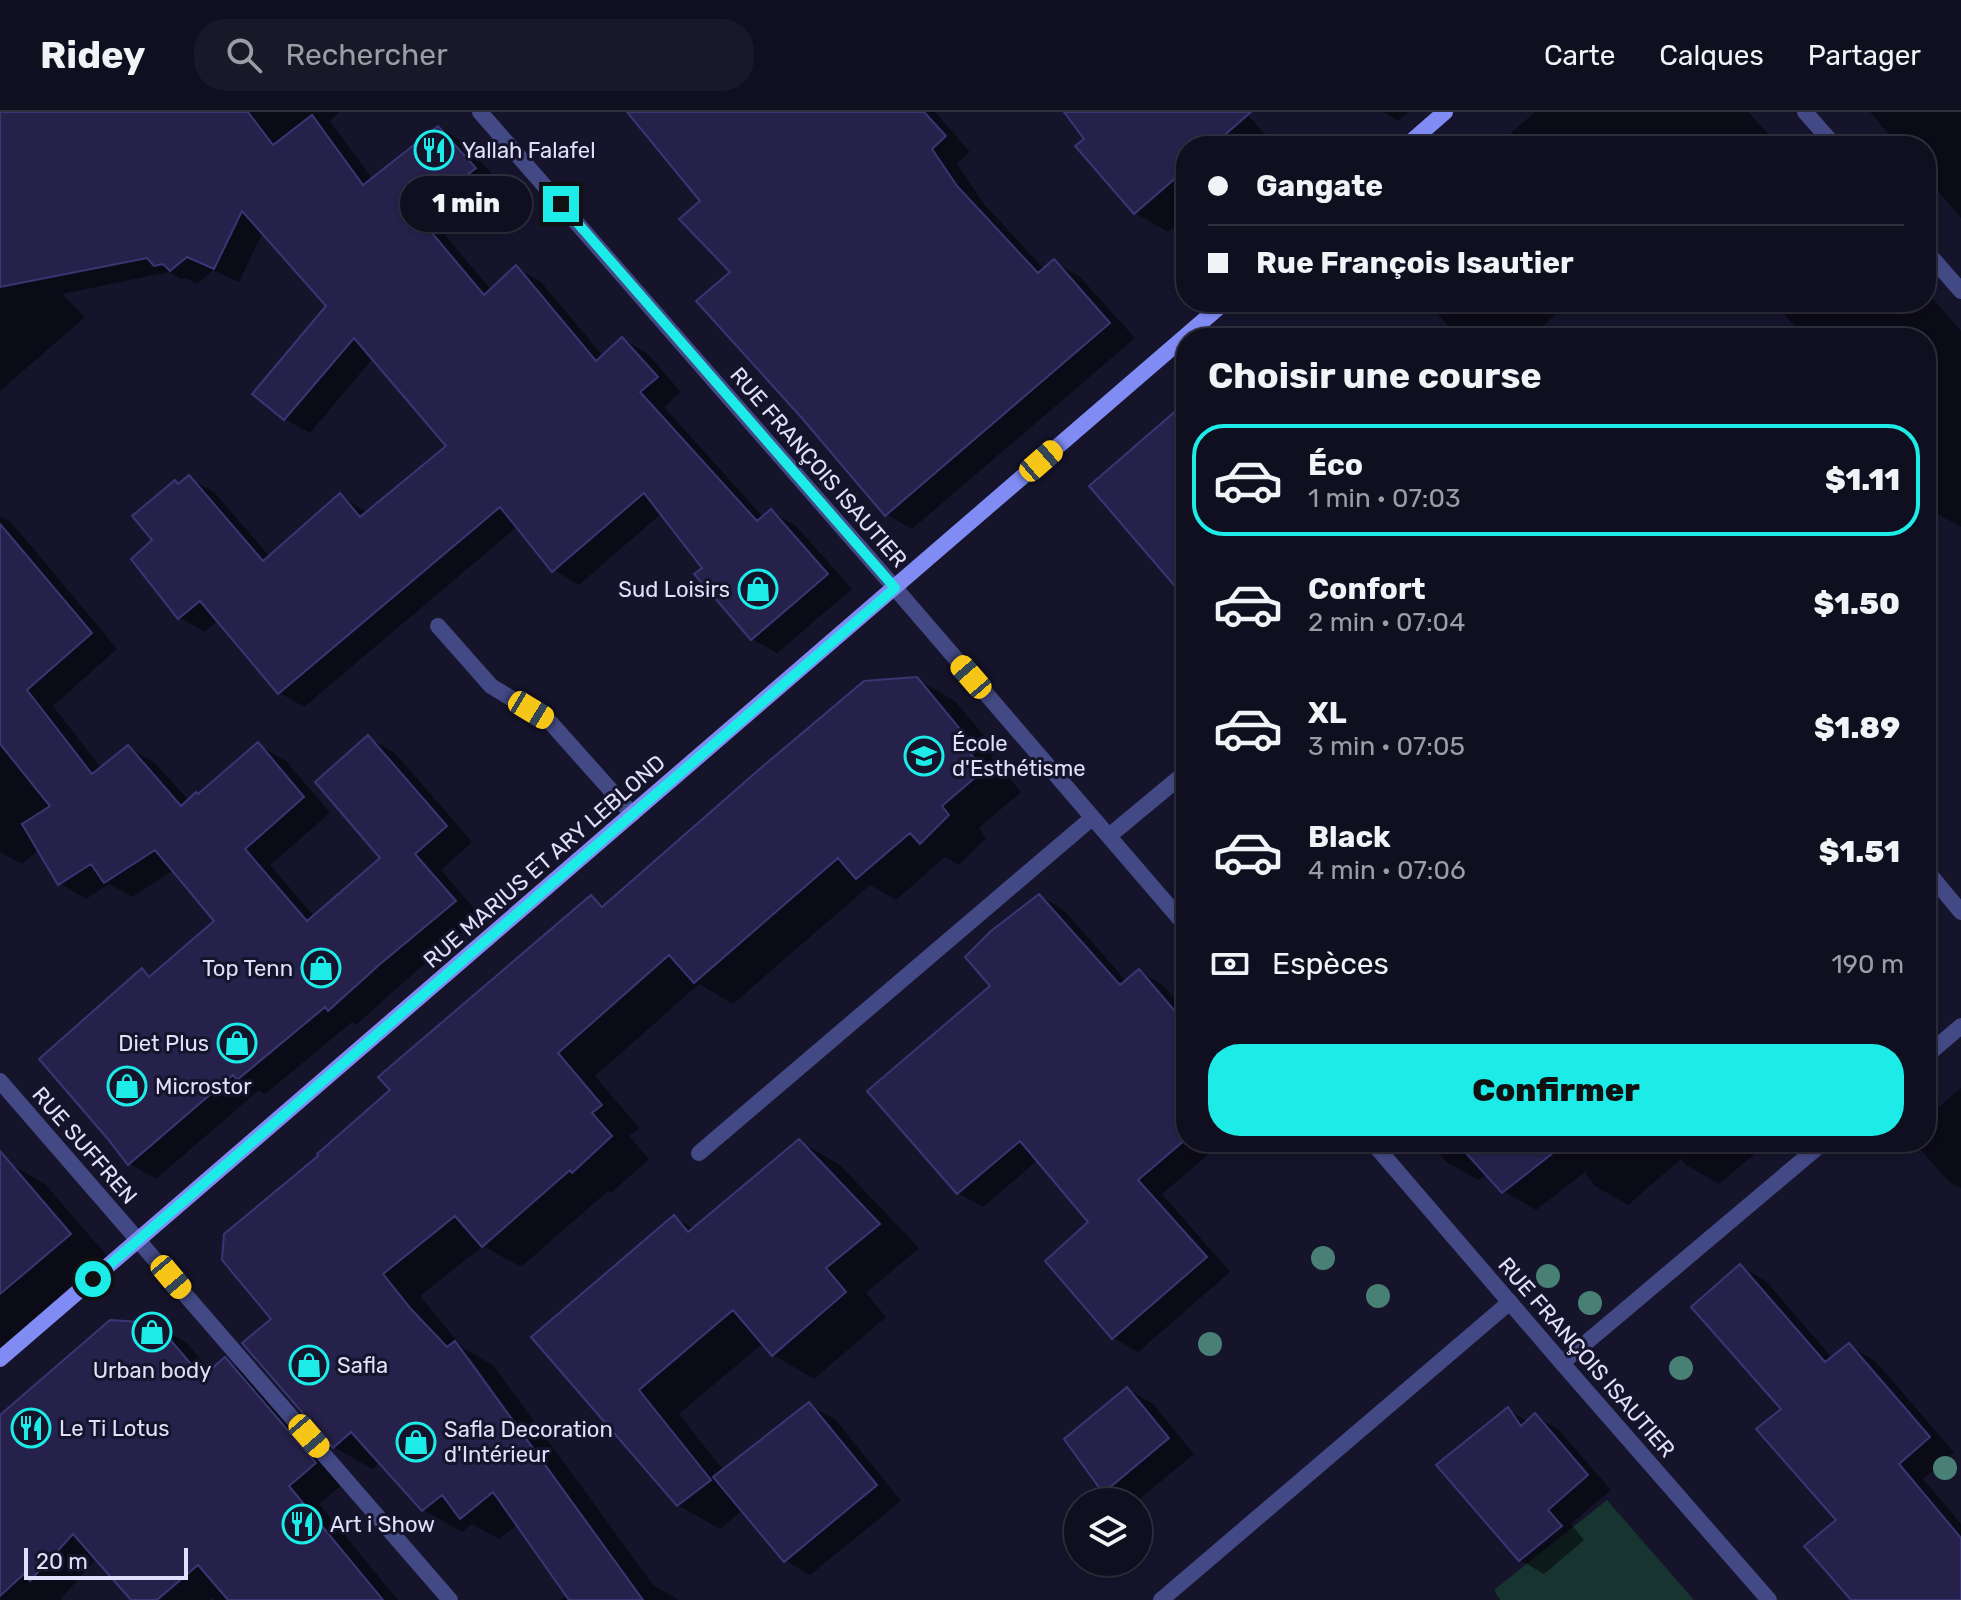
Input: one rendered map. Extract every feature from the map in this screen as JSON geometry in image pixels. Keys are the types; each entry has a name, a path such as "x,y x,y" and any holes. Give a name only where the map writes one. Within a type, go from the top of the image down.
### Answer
{"street":[{"name":"RUE FRANÇOIS ISAUTIER","path":"480,112 1092,818 1176,910"},
{"path":"1417,136 1445,112"},
{"path":"1805,112 1826,136"},
{"path":"1936,262 1961,291"},
{"name":"RUE MARIUS ET ARY LEBLOND","path":"1195,328 1213,312"},
{"name":"RUE MARIUS ET ARY LEBLOND","path":"0,1359 1176,344"},
{"path":"438,626 491,686 550,722 632,814"},
{"path":"1109,836 1176,780"},
{"path":"699,1153 1092,818"},
{"path":"1936,882 1961,912"},
{"path":"1936,1047 1961,1026"},
{"name":"RUE SUFFREN","path":"0,1081 450,1600"},
{"name":"RUE FRANÇOIS ISAUTIER","path":"1381,1152 1769,1600"},
{"path":"1562,1363 1812,1152"},
{"path":"1161,1600 1510,1302"}],"green space":[{"path":"1607,1500 1694,1600 1500,1600 1494,1590"}],"building":[{"path":"0,112 248,112 273,145 312,115 363,185 438,126 476,168 416,214 484,295 516,265 596,361 622,337 658,377 640,392 757,521 771,509 828,574 751,640 694,574 702,568 644,493 552,572 500,507 278,694 200,601 178,619 131,559 152,540 132,516 175,480 178,484 189,475 263,561 340,493 360,517 446,446 354,338 284,420 252,394 326,306 242,211 214,269 187,257 170,271 163,264 154,266 147,258 0,287"},
{"path":"627,112 924,112 946,136 932,149 957,186 1038,273 1054,259 1110,323 885,516 696,301 730,272 679,219 700,201"},
{"path":"1064,112 1251,112 1223,136 1176,136 1176,178 1134,214 1075,146 1084,139"},
{"path":"1176,411 1176,587 1089,486"},
{"path":"0,524 92,633 27,690 92,774 128,745 181,806 258,742 304,797 245,849 307,921 380,858 315,782 368,735 447,826 415,854 456,901 328,1011 325,1007 237,1080 233,1075 128,1165 39,1059 142,968 149,977 214,921 155,850 104,883 91,864 58,885 22,824 50,806 0,744"},
{"path":"917,677 960,729 954,734 984,770 942,806 949,815 920,844 910,833 856,879 838,858 694,983 669,955 558,1053 602,1105 592,1113 612,1136 482,1247 455,1216 383,1274 447,1347 455,1341 643,1600 569,1600 493,1492 460,1519 442,1495 422,1511 351,1432 333,1448 242,1343 271,1319 222,1260 224,1234 318,1156 390,1090 378,1077 591,895 602,907 864,681"},
{"path":"1039,894 1120,985 1139,969 1176,1012 1176,1148 1138,1180 1207,1257 1112,1339 1045,1261 1088,1222 1020,1141 957,1194 867,1091 990,986 965,957 991,931"},
{"path":"799,1139 880,1224 826,1268 846,1292 772,1356 733,1310 639,1390 711,1480 677,1506 531,1337 674,1215 688,1232"},
{"path":"0,1151 71,1234 0,1294"},
{"path":"1465,1152 1554,1152 1502,1193"},
{"path":"1740,1264 1825,1362 1849,1343 1930,1437 1899,1464 1961,1538 1961,1600 1851,1600 1804,1546 1836,1520 1756,1429 1781,1409 1691,1307"},
{"path":"110,1320 156,1323 202,1377 225,1357 316,1463 289,1486 383,1600 228,1600 198,1565 157,1600 131,1600 73,1534 30,1581 24,1574 0,1596 0,1415"},
{"path":"1127,1387 1169,1438 1109,1488 1099,1488 1064,1439"},
{"path":"809,1402 877,1485 784,1562 713,1477"},
{"path":"1508,1407 1521,1426 1535,1413 1588,1475 1548,1510 1562,1526 1519,1561 1436,1465"}],"place":[{"name":"Yallah Falafel","path":"434,150"},
{"name":"Sud Loisirs","path":"758,589"},
{"name":"École d'Esthétisme","path":"924,756"},
{"name":"Top Tenn","path":"321,968"},
{"name":"Diet Plus","path":"237,1043"},
{"name":"Microstor","path":"127,1086"},
{"name":"Urban body","path":"152,1332"},
{"name":"Safla","path":"309,1365"},
{"name":"Le Ti Lotus","path":"31,1428"},
{"name":"Safla Decoration d'Intérieur","path":"416,1442"},
{"name":"Art i Show","path":"302,1524"}],"route":[{"path":"93,1279 895,588 561,204"}]}
